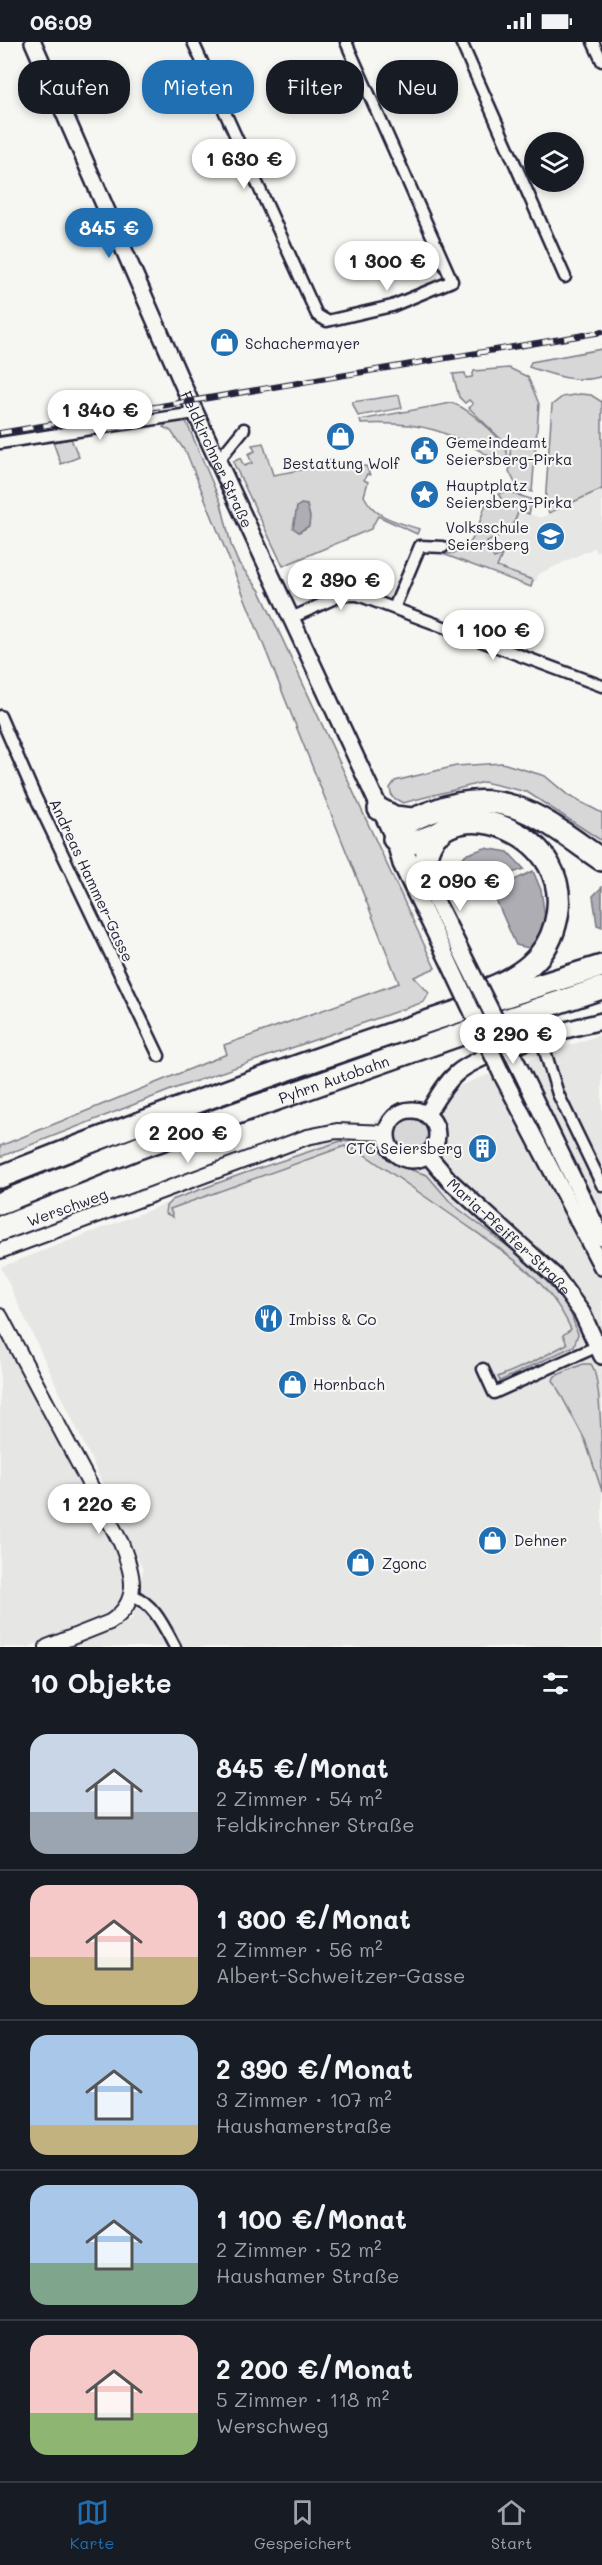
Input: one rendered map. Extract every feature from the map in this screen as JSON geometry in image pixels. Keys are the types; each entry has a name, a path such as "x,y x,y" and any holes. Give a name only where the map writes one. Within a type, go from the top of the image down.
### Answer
{"highway":[{"path":"446,1016 462,999 510,980 533,964 546,948 559,911 555,877 548,861 526,837 498,825 458,824 412,843 394,839 400,828 412,819 436,810 470,802 506,805 529,811 550,822 602,860"},
{"path":"379,809 394,817 412,819"},
{"path":"429,887 426,864 428,850 441,832"},
{"name":"Pyhrn Autobahn","path":"0,1177 128,1127 446,1016 602,966"},
{"name":"Pyhrn Autobahn","path":"0,1203 138,1148 453,1037 602,988"}],"main road":[{"name":"Feldkirchner Straße","path":"33,42 217,462 394,839 401,864 520,1069 602,1238"},
{"name":"Feldkirchner Straße","path":"394,839 429,887 503,1077 602,1266"},
{"path":"427,1114 444,1087 459,1071 482,1059 541,1038 602,1021"},
{"path":"415,1110 427,1114 435,1125 437,1134 434,1147 427,1154 414,1159 400,1156 390,1147 387,1133 390,1121 403,1111 415,1110"},
{"name":"Maria-Pfeiffer-Straße","path":"427,1154 449,1180 556,1276 576,1303 600,1351"}],"street":[{"path":"193,42 317,315 327,321 392,306 452,281 346,42"},
{"path":"461,42 566,277"},
{"path":"593,42 602,61"},
{"path":"0,443 195,413"},
{"path":"217,462 244,429"},
{"path":"394,608 420,546 442,547"},
{"path":"289,619 342,595 358,595 602,686"},
{"name":"Andreas Hammer-Gasse","path":"0,716 34,794 159,1056"},
{"path":"541,1038 558,1094 602,1185"},
{"name":"Werschweg","path":"0,1251 307,1137 337,1131 387,1133"},
{"path":"0,1316 121,1543 131,1573 131,1594 125,1610 110,1623 47,1647"},
{"path":"483,1369 494,1392 600,1351"},
{"path":"131,1594 143,1599 155,1611 175,1647"}],"shaded area":[{"path":"602,349 602,376 584,379 565,378 529,367 531,362"},
{"path":"509,368 528,377 539,404 532,492 517,487 509,471 510,448 469,408 473,404 469,400 465,403 459,397 453,374 465,373 466,378 472,377 474,371"},
{"path":"399,395 402,408 358,416 352,402"},
{"path":"591,395 602,402 602,489 549,513 545,505 552,405 562,397"},
{"path":"451,403 473,415 495,435 506,449 507,461 500,463 450,435 434,430 401,424 361,424 360,420"},
{"path":"170,421 186,421 221,503 231,545 238,562 260,591 435,968 414,977 429,993 424,1002 176,1088 0,1157 0,1146 227,1054 224,1045 399,983 187,454 171,431 163,427"},
{"path":"71,439 79,457 61,464 53,442"},
{"path":"263,443 273,475 301,470 300,462 311,460 312,463 332,460 334,469 366,466 370,475 367,474 364,480 368,482 364,496 369,504 387,518 419,529 417,534 378,516 371,529 283,566 233,462 240,458 244,466 252,463 248,454 255,451 252,445"},
{"name":"Volksschule Seiersberg","path":"602,489 602,549 596,552 594,548 539,574 536,581 497,566 501,556 495,558 487,541 511,530 519,510 540,518"},
{"path":"506,491 530,499 532,502 529,514 519,510 511,530 487,542 494,558 502,555 497,567 533,580 531,587 443,554 454,553 468,545 477,529 487,501 494,497 496,501 501,498 498,494"},
{"path":"301,504 307,505 310,517 309,526 299,532 293,528 297,507"},
{"path":"502,763 545,776 569,796 602,813 602,841 527,792 484,782 403,803 392,797 390,788 395,781 456,766"},
{"path":"485,848 508,852 524,869 486,882 471,892 458,864 465,855"},
{"path":"533,871 541,890 546,924 533,949 516,945 492,891"},
{"path":"602,887 602,927 597,925 593,896"},
{"path":"602,1034 602,1647 71,1647 133,1618 143,1570 1,1267 308,1149 474,1080"},
{"path":"412,1116 424,1122 430,1134 424,1146 412,1152 400,1146 394,1134 400,1122"},
{"path":"341,1141 375,1146 399,1166 427,1175 452,1204 535,1267 563,1300 571,1314 578,1334 574,1346 500,1381 498,1377 567,1344 563,1335 571,1329 561,1310 535,1278 504,1252 355,1148 349,1154 345,1146 170,1209 173,1217 165,1213 166,1206 172,1200"},
{"path":"0,1332 113,1546 124,1575 125,1589 119,1605 113,1611 29,1647 0,1647"},
{"path":"583,1364 591,1364 595,1372 601,1423 602,1491 585,1440 553,1380 555,1376"}],"railway":[{"path":"0,433 602,332"}],"place":[{"name":"Schachermayer","path":"224,343"},
{"name":"Bestattung Wolf","path":"341,436"},
{"name":"Gemeindeamt Seiersberg-Pirka","path":"425,451"},
{"name":"Hauptplatz Seiersberg-Pirka","path":"425,494"},
{"name":"Volksschule Seiersberg","path":"550,536"},
{"name":"CTC Seiersberg","path":"483,1148"},
{"name":"Imbiss & Co","path":"268,1319"},
{"name":"Hornbach","path":"292,1384"},
{"name":"Dehner","path":"493,1540"},
{"name":"Zgonc","path":"361,1563"}]}
